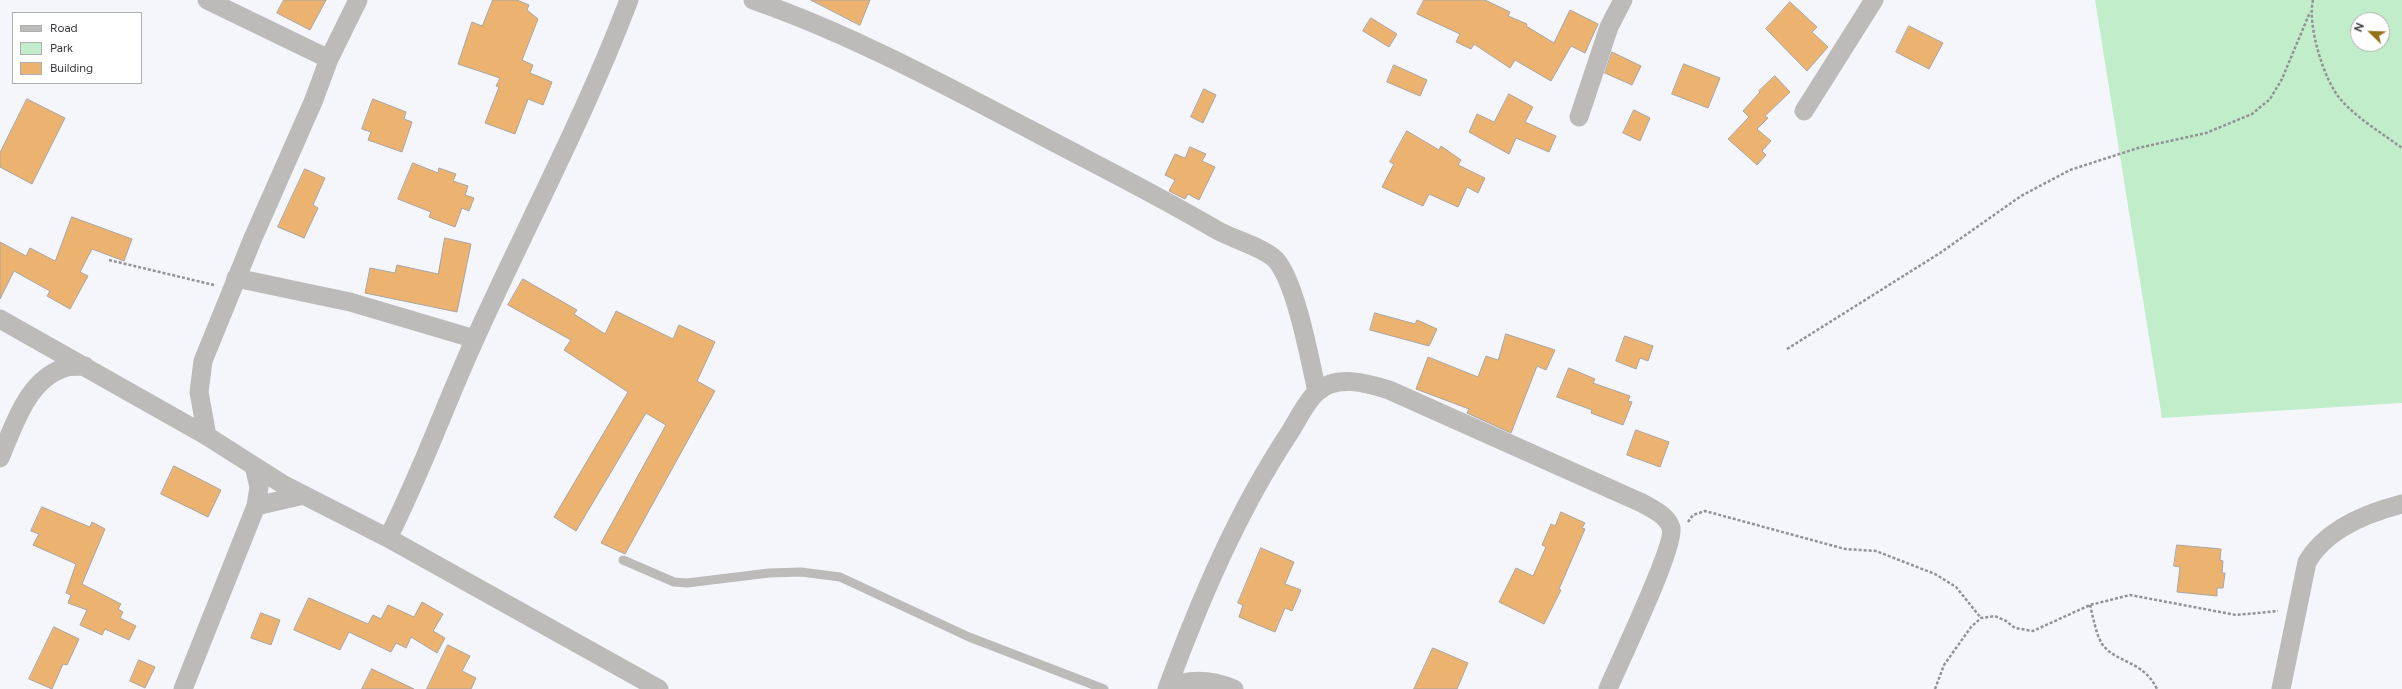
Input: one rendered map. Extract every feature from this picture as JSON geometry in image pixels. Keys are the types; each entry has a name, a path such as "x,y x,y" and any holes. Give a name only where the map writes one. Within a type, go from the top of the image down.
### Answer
{"street":[{"path":"207,0 330,59"},
{"path":"207,436 199,392 200,368 234,284 330,59 358,0"},
{"path":"388,538 407,501 475,339 531,222 629,0"},
{"path":"752,0 806,19 978,102 1184,211 1224,234 1268,254 1276,260 1289,286 1304,337 1317,392"},
{"path":"1580,117 1609,27 1623,0"},
{"path":"1804,111 1874,0"},
{"path":"234,284 350,302 475,339"},
{"path":"0,319 207,436 254,466 304,495 388,538 659,689"},
{"path":"0,458 22,407 45,377 65,367 85,366"},
{"path":"1168,689 1195,613 1239,518 1279,449 1317,392 1340,381 1363,382 1389,390 1642,503 1665,518 1671,529 1666,554 1608,689"},
{"path":"183,689 232,572 256,506 258,487 254,466"},
{"path":"256,506 304,495"},
{"path":"2281,689 2307,562 2320,545 2352,522 2379,510 2402,504"},
{"path":"1168,689 1198,680 1218,683 1234,689"}],"lane":[{"path":"623,560 674,582 687,584 769,573 801,572 840,577 968,637 1104,689"}],"path":[{"path":"1787,349 1940,253 2021,196 2070,170 2138,148 2206,133 2252,114 2270,99 2282,79 2310,12 2313,0"},
{"path":"2310,12 2314,38 2334,91 2342,101 2402,148"},
{"path":"109,260 234,284"},
{"path":"1685,526 1694,515 1705,511 1772,531 1845,549 1876,551 1934,574 1956,587 1981,618"},
{"path":"1935,689 1944,665 1967,633 1981,618 1995,616 2006,621 2015,628 2033,631 2090,605 2130,595 2236,615 2297,609"},
{"path":"2090,605 2102,643 2112,652 2143,670 2157,689"}],"green space":[{"path":"2095,0 2402,0 2402,403 2162,418"}],"building":[{"path":"284,0 326,0 310,30 277,13"},
{"path":"493,0 517,0 529,5 527,10 538,19 522,60 533,65 530,73 552,82 543,105 528,99 515,134 485,123 499,87 496,86 500,78 458,64 472,22 482,26"},
{"path":"811,0 870,0 860,25"},
{"path":"1424,0 1485,0 1510,12 1508,16 1527,24 1526,26 1554,43 1570,10 1598,24 1585,53 1571,46 1551,81 1515,60 1510,68 1474,44 1471,49 1456,42 1460,34 1417,14"},
{"path":"1790,2 1817,27 1812,32 1828,47 1807,71 1766,29"},
{"path":"1371,18 1397,34 1389,47 1363,31"},
{"path":"1909,26 1943,43 1929,69 1896,52"},
{"path":"1612,52 1641,66 1632,85 1605,73"},
{"path":"1684,64 1720,78 1708,108 1672,94"},
{"path":"1394,65 1427,80 1420,96 1387,82"},
{"path":"1775,76 1790,92 1765,116 1768,118 1757,129 1771,141 1762,151 1766,155 1757,165 1728,139 1749,117 1743,111 1760,92 1759,91"},
{"path":"1204,89 1216,95 1203,123 1191,117"},
{"path":"1509,94 1533,107 1525,122 1556,136 1549,152 1516,138 1509,154 1469,132 1477,114 1494,122"},
{"path":"27,99 65,118 32,184 0,167 0,153"},
{"path":"373,99 406,112 404,119 412,122 402,152 368,140 371,132 362,129"},
{"path":"1634,110 1650,118 1640,141 1623,133"},
{"path":"1407,131 1439,150 1441,146 1461,160 1458,165 1485,178 1478,193 1467,187 1458,207 1429,194 1423,206 1382,187 1394,164 1390,162"},
{"path":"1190,147 1206,154 1202,161 1215,167 1199,200 1188,194 1185,199 1169,191 1175,180 1165,175 1175,154 1185,158"},
{"path":"413,163 438,173 439,168 456,174 453,181 468,186 465,195 474,198 469,211 462,208 455,227 429,217 431,212 398,199"},
{"path":"305,169 325,178 313,205 318,208 304,238 278,227"},
{"path":"72,217 132,239 124,261 92,249 80,272 88,276 70,309 47,296 50,291 14,271 0,299 0,242 26,256 30,248 55,261"},
{"path":"445,238 471,244 457,312 365,293 370,268 395,273 397,265 438,274"},
{"path":"523,279 577,310 574,314 605,334 616,311 673,339 679,325 715,342 697,381 715,391 625,554 601,543 666,425 646,413 576,531 554,517 628,392 564,350 571,340 508,305"},
{"path":"1375,313 1415,324 1417,320 1437,329 1429,346 1370,330"},
{"path":"1506,334 1555,350 1546,370 1537,366 1511,433 1467,413 1469,409 1416,389 1428,357 1478,377 1486,356 1498,360"},
{"path":"1625,336 1653,346 1648,361 1640,358 1636,369 1616,361"},
{"path":"1569,368 1595,379 1593,383 1630,396 1628,401 1632,402 1623,425 1591,413 1592,410 1557,397"},
{"path":"1636,430 1669,442 1660,467 1627,455"},
{"path":"174,466 221,490 208,517 161,494"},
{"path":"42,507 90,527 92,522 105,529 82,584 121,604 118,609 123,612 120,618 136,626 129,640 105,629 102,635 80,625 87,610 68,603 71,595 66,593 76,564 33,545 39,534 31,531"},
{"path":"1561,512 1585,523 1582,528 1585,529 1559,589 1561,590 1544,624 1499,602 1516,568 1533,576 1546,547 1542,545 1551,524 1555,526"},
{"path":"2177,545 2221,549 2220,560 2223,561 2222,573 2225,573 2223,588 2217,588 2217,596 2177,592 2180,567 2174,566"},
{"path":"1261,548 1294,562 1285,584 1301,590 1292,611 1285,608 1275,632 1239,617 1243,605 1238,603"},
{"path":"309,598 368,624 373,615 381,619 388,605 414,617 422,602 443,614 433,631 445,638 437,653 411,637 406,648 396,643 391,652 349,632 340,650 294,630"},
{"path":"261,613 280,620 271,645 251,638"},
{"path":"54,627 79,639 67,665 63,664 52,689 29,679"},
{"path":"448,645 470,656 462,671 476,678 471,689 427,689"},
{"path":"1433,648 1468,663 1457,689 1414,689"},
{"path":"139,660 155,667 145,688 130,681"},
{"path":"372,669 414,689 362,689"}]}
